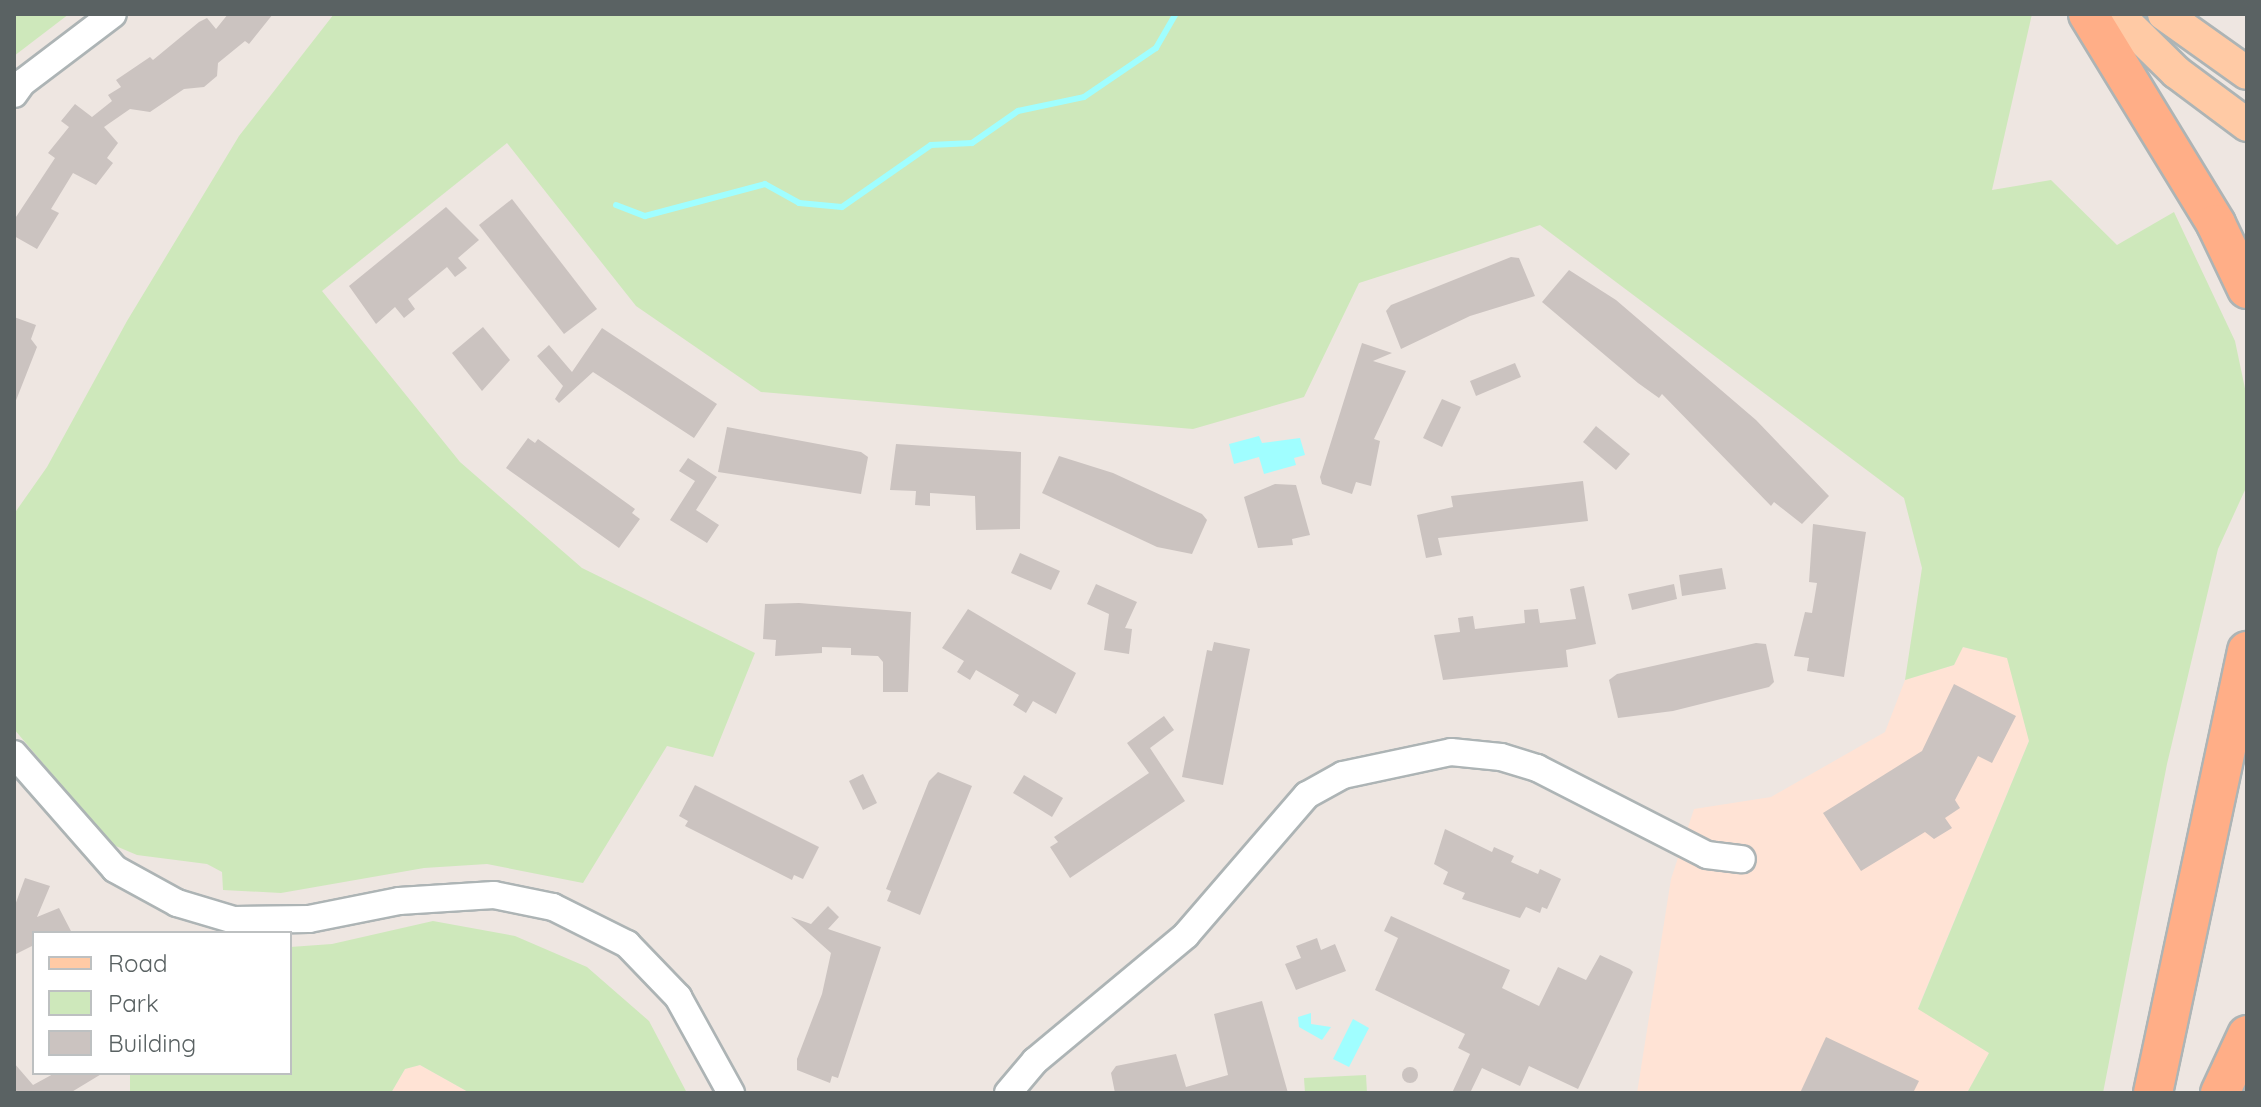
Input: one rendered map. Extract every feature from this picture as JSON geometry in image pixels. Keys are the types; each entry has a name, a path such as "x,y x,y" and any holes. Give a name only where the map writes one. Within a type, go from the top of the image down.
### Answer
{"highway":[{"path":"2088,14 2216,224 2247,289"},
{"path":"2153,1093 2247,651"},
{"path":"2233,715 2247,673"},
{"path":"2220,1093 2247,1035"}],"main road":[{"path":"2117,14 2176,72 2247,125"},
{"path":"2164,14 2247,73"}],"street":[{"path":"14,94 22,83 113,14"},
{"path":"1008,1093 1035,1061 1186,935 1307,795 1343,775 1451,752 1501,757 1537,768 1707,855 1742,859"},
{"path":"14,754 115,869 177,903 234,920 309,919 399,901 494,895 553,907 627,944 678,997 731,1093"}],"shaded area":[{"path":"1962,647 2008,658 2029,741 1918,1008 1989,1053 1967,1093 1637,1093 1671,879 1694,809 1771,797 1885,732 1905,680 1954,665"},
{"path":"420,1065 470,1093 391,1093 405,1069"}],"green space":[{"path":"14,14 69,14 14,56"},
{"path":"334,14 2032,14 1992,190 2051,180 2117,245 2174,212 2235,341 2247,398 2245,490 2218,549 2167,764 2103,1093 1967,1093 1989,1053 1918,1009 2029,741 2007,658 1963,647 1954,665 1905,680 1922,568 1904,498 1540,225 1359,283 1304,397 1193,429 761,392 636,306 507,143 322,291 460,462 582,568 755,653 713,757 667,746 583,883 487,864 424,868 281,893 223,890 222,872 207,864 137,855 111,844 14,729 14,514 47,467 127,321 239,136"},
{"path":"433,921 515,936 587,967 649,1021 687,1093 470,1093 420,1065 405,1069 391,1093 130,1093 130,1075 292,1075 292,947 332,944"},
{"path":"1366,1075 1367,1093 1305,1093 1304,1078"}],"water":[{"path":"1259,436 1262,443 1300,438 1305,455 1294,458 1296,465 1264,474 1259,457 1234,464 1229,444"},
{"path":"1311,1013 1311,1024 1331,1027 1322,1040 1299,1027 1298,1017"},
{"path":"1353,1019 1369,1028 1349,1067 1333,1059"}],"building":[{"path":"228,14 273,14 249,44 245,41 218,63 217,76 204,87 184,89 150,112 130,109 104,127 118,143 107,158 113,163 96,185 73,173 51,209 59,213 37,249 14,236 14,220 55,158 48,153 69,127 61,121 75,104 92,117 112,101 108,95 121,87 116,80 150,57 153,60 199,22 207,18 216,29"},
{"path":"512,199 597,309 564,334 479,225"},
{"path":"446,207 479,240 458,258 467,268 455,277 447,267 408,299 415,309 404,318 395,307 376,324 349,286"},
{"path":"1511,257 1519,258 1535,296 1470,316 1401,349 1386,311 1391,305"},
{"path":"1569,270 1616,300 1756,420 1829,496 1802,524 1774,502 1771,506 1662,394 1659,398 1638,383 1542,302"},
{"path":"14,317 36,325 31,339 37,347 15,403"},
{"path":"483,327 510,360 482,391 452,353"},
{"path":"602,328 717,404 694,438 593,372 559,403 555,399 563,386 537,356 549,345 572,372"},
{"path":"1362,343 1392,353 1373,361 1406,371 1374,439 1380,441 1371,486 1356,482 1352,494 1322,484 1320,477"},
{"path":"1515,363 1521,377 1476,396 1470,381"},
{"path":"1442,399 1461,407 1442,447 1423,438"},
{"path":"1596,426 1630,454 1616,470 1583,442"},
{"path":"727,427 861,452 868,457 861,494 718,472"},
{"path":"528,438 535,443 538,439 635,509 632,513 640,519 619,548 506,468"},
{"path":"896,444 1021,452 1020,529 976,530 975,496 930,493 930,506 915,505 916,491 890,490"},
{"path":"1059,456 1113,473 1202,514 1207,520 1192,554 1157,547 1042,493"},
{"path":"688,458 717,477 696,510 719,525 707,543 670,520 695,481 679,471"},
{"path":"1583,481 1588,521 1438,538 1442,555 1426,558 1417,515 1453,507 1451,496"},
{"path":"1275,484 1296,485 1310,535 1292,539 1293,545 1258,548 1244,497"},
{"path":"1813,524 1866,532 1844,677 1807,671 1809,658 1794,656 1805,612 1812,613 1817,583 1809,582"},
{"path":"1020,553 1060,571 1051,590 1011,573"},
{"path":"1722,568 1726,589 1682,596 1679,575"},
{"path":"1096,584 1137,602 1125,628 1132,629 1129,654 1104,650 1109,614 1087,604"},
{"path":"1674,584 1677,599 1632,610 1628,594"},
{"path":"1584,586 1596,644 1566,650 1568,667 1443,680 1434,635 1460,632 1458,618 1473,616 1475,629 1525,623 1524,610 1538,609 1540,623 1576,619 1570,589"},
{"path":"799,603 911,612 908,692 883,692 883,662 878,656 851,655 851,648 822,647 822,653 775,656 776,640 763,639 765,604"},
{"path":"968,609 1076,673 1056,714 1033,701 1026,713 1013,705 1019,695 976,670 970,680 957,672 964,661 942,648"},
{"path":"1214,642 1250,649 1223,785 1182,777 1207,650 1212,651"},
{"path":"1756,643 1766,644 1774,682 1769,687 1673,711 1618,718 1609,680 1617,674"},
{"path":"1954,684 2016,716 1992,763 1978,756 1955,800 1960,808 1945,818 1952,828 1934,839 1925,832 1861,871 1823,813 1922,751"},
{"path":"1164,716 1174,730 1150,748 1185,801 1070,878 1050,847 1058,842 1054,837 1149,773 1127,743"},
{"path":"938,772 972,786 920,915 887,901 891,891 886,889 929,781"},
{"path":"863,774 877,803 863,810 849,781"},
{"path":"1024,775 1063,798 1052,817 1013,793"},
{"path":"695,785 819,847 803,879 794,875 792,880 685,826 688,821 679,816"},
{"path":"1445,829 1492,852 1494,847 1514,856 1511,862 1538,874 1540,869 1561,879 1547,909 1542,907 1540,913 1526,907 1520,918 1462,899 1465,893 1443,884 1448,872 1434,864"},
{"path":"25,878 50,886 37,917 59,908 71,931 32,931 32,946 14,955 14,908"},
{"path":"828,906 839,917 828,929 881,947 838,1078 832,1076 830,1083 797,1070 797,1059 822,994 831,953 791,917 811,924"},
{"path":"1391,916 1510,970 1502,988 1539,1006 1558,967 1586,980 1600,955 1630,969 1633,972 1578,1089 1529,1066 1520,1086 1482,1068 1470,1093 1452,1093 1470,1054 1458,1048 1465,1034 1375,990 1398,938 1384,931"},
{"path":"1317,938 1321,950 1335,944 1346,971 1296,990 1285,964 1301,958 1296,946"},
{"path":"1262,1001 1288,1093 1115,1093 1111,1073 1116,1066 1176,1054 1186,1087 1228,1075 1214,1014"},
{"path":"1826,1037 1919,1081 1913,1093 1800,1093"},
{"path":"14,1063 33,1085 51,1075 100,1075 70,1093 14,1093"},
{"path":"1407,1067 1413,1067 1418,1075 1416,1081 1407,1083 1402,1078 1402,1072"}],"waterway":[{"path":"616,205 645,216 765,184 799,203 842,207 931,145 972,143 1018,111 1084,97 1156,48 1176,14"}]}
